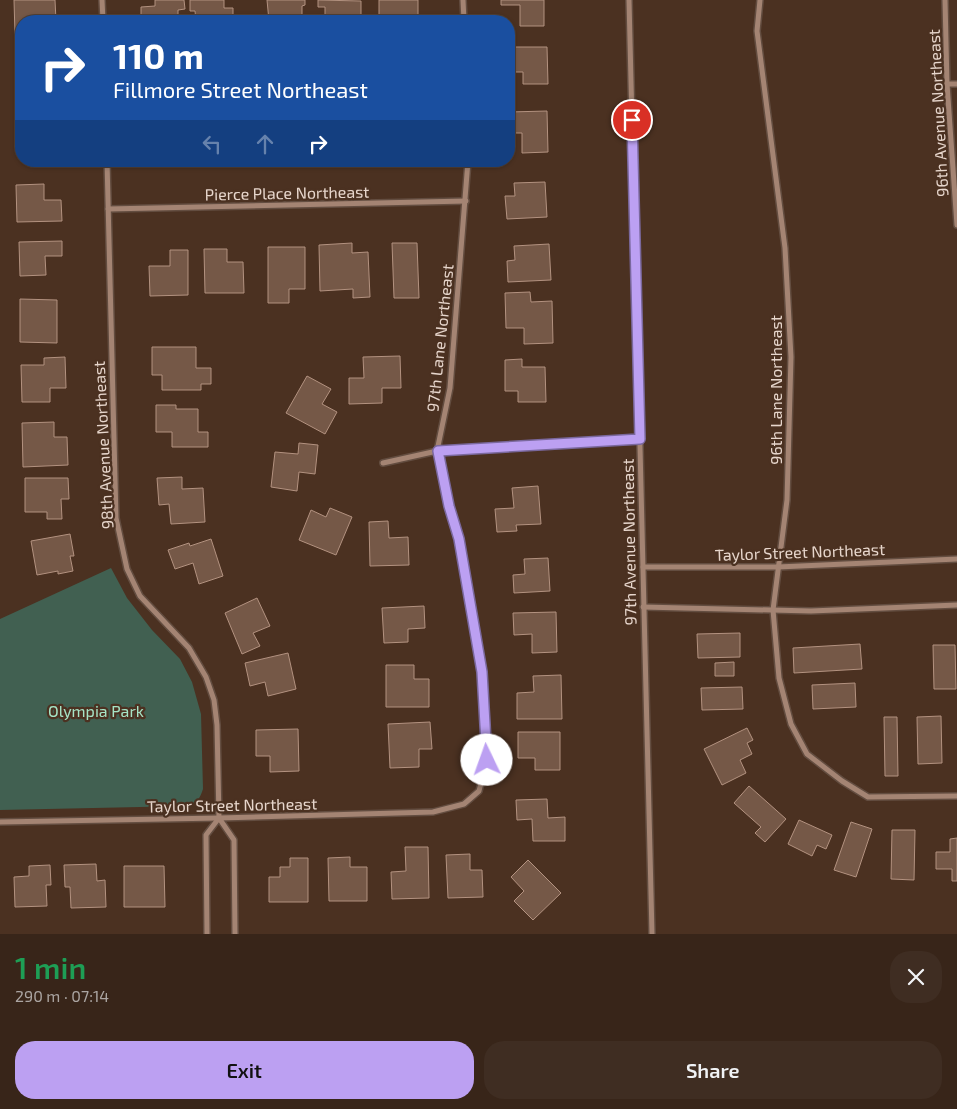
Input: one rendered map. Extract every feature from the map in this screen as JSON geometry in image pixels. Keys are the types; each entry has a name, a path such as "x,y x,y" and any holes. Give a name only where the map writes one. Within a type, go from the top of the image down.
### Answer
{"street":[{"path":"102,0 103,15"},
{"path":"464,0 464,15"},
{"name":"97th Avenue Northeast","path":"629,0 652,934"},
{"name":"96th Lane Northeast","path":"760,0 757,31 785,248 791,357 788,500 773,610 779,678 792,724 808,754 842,782 868,797 957,796"},
{"name":"96th Avenue Northeast","path":"945,0 947,84 957,225"},
{"path":"947,84 957,84"},
{"name":"98th Avenue Northeast","path":"107,167 116,518 127,568 140,596 189,648 206,677 214,700 217,725 219,818"},
{"name":"97th Lane Northeast","path":"464,804 479,791 487,760 482,672 459,539 449,506 438,451 450,388 468,167"},
{"name":"Pierce Place Northeast","path":"108,209 466,201"},
{"path":"383,463 438,451 640,439"},
{"name":"Taylor Street Northeast","path":"643,567 778,566 957,559"},
{"path":"644,607 811,611 957,605"},
{"name":"Taylor Street Northeast","path":"0,822 432,812 464,804"},
{"path":"207,934 206,835 219,818 234,840 235,934"}],"green space":[{"name":"Olympia Park","path":"111,568 127,598 152,630 180,659 192,682 201,714 203,789 201,795 196,802 187,806 0,810 0,619"}],"building":[{"path":"14,0 55,0 56,15 15,15 15,35"},
{"path":"155,0 184,0 185,9 178,10 178,15 141,15 141,7 155,6"},
{"path":"190,0 224,0 224,8 233,8 233,15 195,15 195,11 190,11"},
{"path":"267,0 305,0 305,5 302,6 302,15 268,15"},
{"path":"318,0 361,1 361,15 325,15 325,7 318,7"},
{"path":"379,0 418,0 418,15 379,15"},
{"path":"501,0 544,0 544,26 520,26 520,5 501,5"},
{"path":"515,47 547,47 548,84 523,84 523,72 515,72"},
{"path":"547,111 548,152 522,153 522,133 515,133 515,112"},
{"path":"545,182 547,217 507,219 505,196 515,196 514,183"},
{"path":"44,184 44,200 61,200 62,221 17,222 16,185"},
{"path":"62,241 62,256 45,256 46,275 20,276 19,242"},
{"path":"352,243 352,253 368,252 370,297 353,298 353,289 320,291 319,245"},
{"path":"392,243 417,243 419,298 394,298"},
{"path":"549,244 551,280 508,282 507,261 515,260 514,246"},
{"path":"268,247 305,247 305,289 289,289 289,303 268,303"},
{"path":"204,249 227,249 227,262 243,262 244,293 205,293"},
{"path":"170,250 188,250 188,295 150,296 149,266 170,266"},
{"path":"530,292 531,302 552,301 553,343 524,344 524,328 506,328 505,293"},
{"path":"20,299 57,300 57,343 20,342"},
{"path":"152,347 196,347 196,368 211,368 211,384 201,384 201,390 162,390 162,375 152,375"},
{"path":"400,356 401,388 382,388 382,403 349,404 349,378 364,378 363,357"},
{"path":"65,357 66,388 50,388 50,402 22,402 21,365 44,365 44,358"},
{"path":"522,359 522,367 545,367 546,402 518,402 518,391 505,391 505,360"},
{"path":"307,376 331,389 322,404 337,412 325,434 286,413"},
{"path":"156,405 176,405 176,409 198,409 198,432 208,432 208,447 172,447 172,432 156,432"},
{"path":"54,422 54,437 67,437 68,465 23,467 22,423"},
{"path":"299,443 318,445 315,474 299,472 297,491 271,487 275,452 298,454"},
{"path":"182,477 182,489 203,488 205,522 171,524 169,504 159,505 157,478"},
{"path":"25,478 68,478 69,499 61,499 62,519 47,519 47,512 25,512"},
{"path":"538,486 541,524 516,525 517,531 497,532 495,509 514,508 512,488"},
{"path":"330,508 352,517 336,555 299,540 311,510 326,517"},
{"path":"388,521 389,538 408,537 409,565 370,566 369,522"},
{"path":"70,534 74,556 70,556 73,571 58,574 58,571 37,575 31,541"},
{"path":"211,539 223,576 199,584 193,563 175,569 168,550 189,543 190,546"},
{"path":"548,558 550,591 514,593 513,575 525,574 524,559"},
{"path":"257,598 270,626 253,633 260,646 242,654 225,613"},
{"path":"424,606 425,628 408,629 408,642 384,643 382,608"},
{"path":"556,612 557,652 532,653 532,634 514,635 513,613"},
{"path":"740,633 740,657 698,658 697,634"},
{"path":"860,644 862,669 794,673 793,648"},
{"path":"933,645 955,645 956,689 934,689"},
{"path":"288,653 296,689 268,696 265,682 250,686 245,663"},
{"path":"734,662 734,676 715,676 715,663"},
{"path":"386,665 414,665 414,679 429,679 429,707 386,707"},
{"path":"561,675 562,719 517,719 517,693 534,692 533,676"},
{"path":"855,683 856,707 813,709 812,685"},
{"path":"742,687 743,709 702,710 701,688"},
{"path":"941,716 942,763 918,764 917,717"},
{"path":"884,717 897,717 898,776 885,776"},
{"path":"430,722 432,749 419,749 419,767 390,768 388,724"},
{"path":"747,728 753,740 747,743 752,754 740,760 746,773 722,785 704,749"},
{"path":"298,729 299,771 270,772 270,756 256,756 256,730"},
{"path":"518,732 560,732 560,770 535,770 535,758 518,758"},
{"path":"749,786 786,819 765,842 755,833 761,827 734,803"},
{"path":"547,799 548,818 565,817 565,841 533,841 532,819 517,820 516,800"},
{"path":"799,820 832,835 826,849 817,845 812,856 788,844"},
{"path":"851,822 872,829 856,877 834,870"},
{"path":"892,830 915,830 914,880 891,879"},
{"path":"957,838 957,881 952,881 952,869 936,869 936,852 950,852 950,839"},
{"path":"405,847 428,847 429,898 392,899 391,872 406,871"},
{"path":"470,854 470,870 482,870 483,897 448,898 446,855"},
{"path":"350,857 350,867 367,867 367,901 329,901 328,858"},
{"path":"290,858 308,858 308,902 269,902 269,877 280,877 280,867 290,867"},
{"path":"528,860 561,893 533,920 514,901 524,891 511,877"},
{"path":"96,864 97,881 105,880 106,907 71,908 70,887 65,887 64,865"},
{"path":"50,865 51,885 46,885 47,906 15,907 14,877 29,876 29,866"},
{"path":"124,866 164,866 165,907 124,907"}],"route":[{"path":"487,760 482,672 459,539 449,506 438,451 640,439 632,120"}]}
